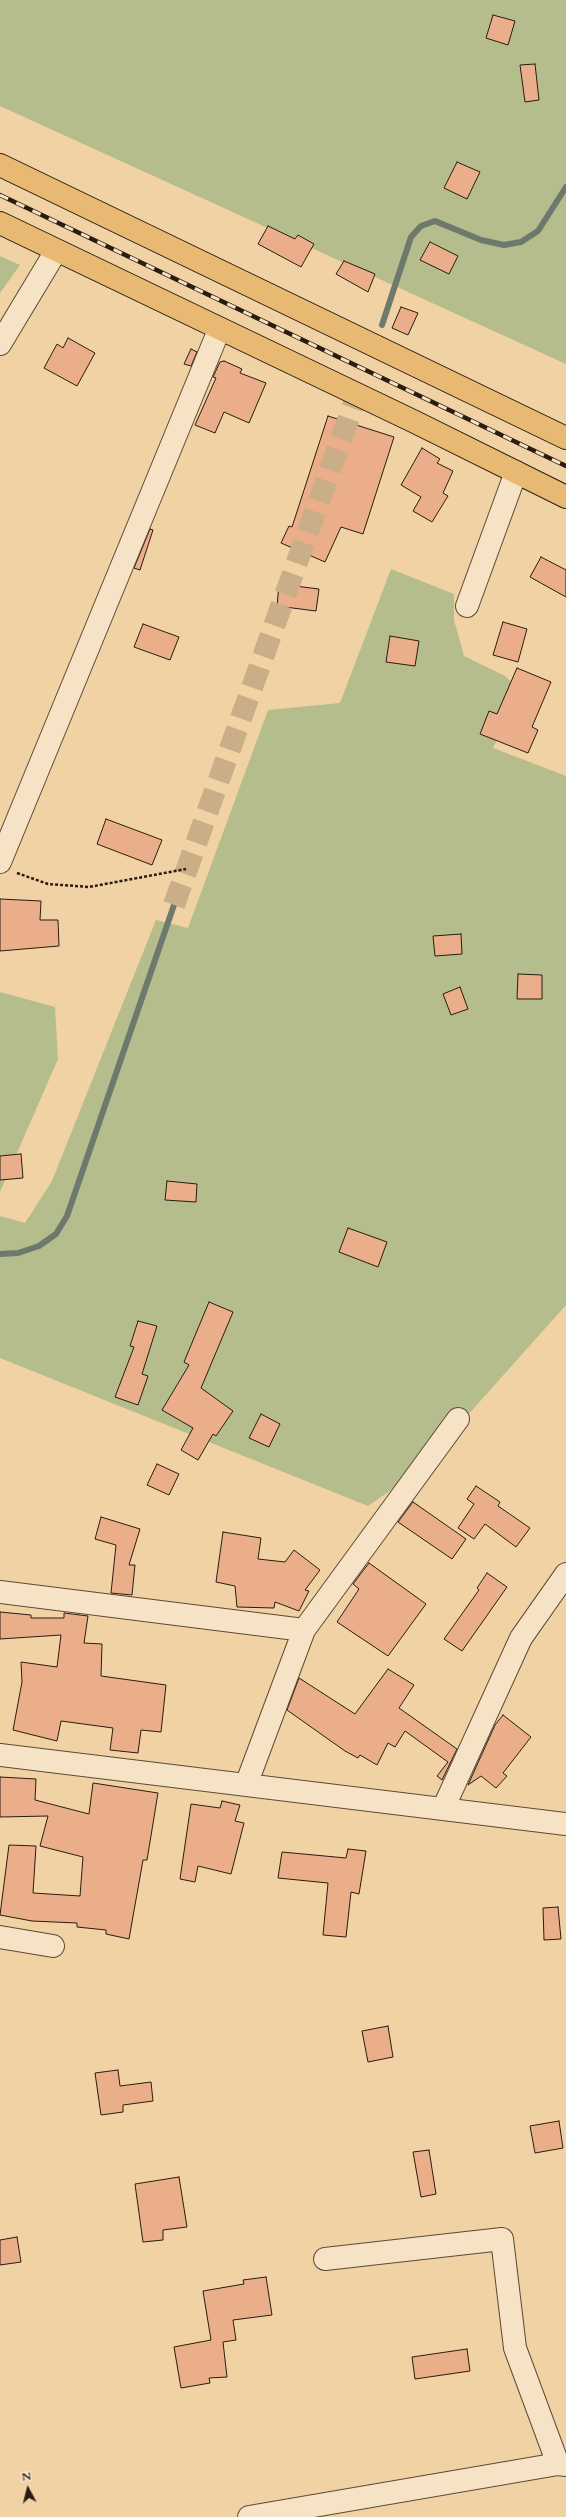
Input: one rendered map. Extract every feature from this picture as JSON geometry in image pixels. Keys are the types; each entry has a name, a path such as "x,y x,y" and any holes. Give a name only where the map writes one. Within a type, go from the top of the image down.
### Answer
{"main road":[{"path":"0,165 566,438"},
{"path":"0,223 566,497"}],"street":[{"path":"0,344 56,251"},
{"path":"7,867 219,330"},
{"path":"467,606 516,472"},
{"path":"246,1785 304,1630 458,1419"},
{"path":"443,1809 521,1638 566,1574"},
{"path":"0,1592 304,1630"},
{"path":"0,1755 566,1824"},
{"path":"0,1937 53,1946"},
{"path":"249,2517 562,2465 515,2348 502,2239 325,2259"}],"path":[{"path":"7,867 48,884 89,887 186,869"}],"green space":[{"path":"0,0 566,0 566,364 0,106"},
{"path":"0,256 20,265 0,293"},
{"path":"391,569 454,594 454,620 464,656 505,676 520,690 493,748 566,776 566,1305 417,1472 368,1506 0,1358 0,1216 25,1223 52,1181 156,920 188,928 268,710 340,703"},
{"path":"0,992 55,1007 58,1059 0,1192"}],"building":[{"path":"493,15 515,21 508,45 486,38"},
{"path":"535,64 539,100 525,102 520,65"},
{"path":"457,162 480,172 467,199 444,188"},
{"path":"268,226 295,239 298,235 314,244 301,267 258,244"},
{"path":"430,242 458,256 449,274 420,260"},
{"path":"344,261 375,274 368,292 336,274"},
{"path":"401,307 418,313 408,335 392,328"},
{"path":"68,338 95,353 77,386 44,368 57,344 63,348"},
{"path":"191,349 197,352 191,366 184,364"},
{"path":"224,361 242,369 240,373 266,383 249,423 224,412 215,433 195,425 216,378 213,377 220,362"},
{"path":"328,416 394,437 363,534 341,527 325,562 281,543 289,526 292,527"},
{"path":"422,448 440,459 437,463 453,471 443,493 448,496 432,522 413,511 421,497 401,485"},
{"path":"150,529 153,530 140,570 134,568"},
{"path":"541,557 566,570 566,597 530,577"},
{"path":"279,584 319,589 316,611 277,606"},
{"path":"503,622 527,629 518,662 493,655"},
{"path":"143,624 179,637 170,660 134,647"},
{"path":"390,636 419,641 415,666 386,662"},
{"path":"517,668 551,682 532,727 538,730 528,753 480,734 489,711 497,714"},
{"path":"106,819 162,840 152,865 97,844"},
{"path":"0,899 41,901 40,920 58,920 59,946 0,951"},
{"path":"461,934 462,954 435,956 433,936"},
{"path":"518,974 542,975 542,999 517,999"},
{"path":"460,987 468,1009 451,1015 443,994"},
{"path":"21,1154 23,1178 0,1180 0,1156"},
{"path":"167,1181 197,1184 196,1202 165,1200"},
{"path":"348,1228 387,1242 378,1267 339,1252"},
{"path":"209,1302 233,1312 201,1388 233,1411 216,1436 213,1434 198,1460 181,1450 193,1428 162,1410 189,1365 184,1362"},
{"path":"138,1321 157,1326 142,1374 148,1376 138,1405 115,1397 134,1347 130,1346"},
{"path":"261,1414 280,1424 269,1447 249,1438"},
{"path":"157,1464 179,1474 169,1495 147,1485"},
{"path":"476,1486 500,1502 498,1506 530,1528 516,1547 485,1524 474,1539 458,1528 474,1504 467,1499"},
{"path":"413,1502 466,1539 452,1559 398,1522"},
{"path":"101,1517 140,1529 129,1565 135,1565 132,1595 111,1593 116,1545 95,1539"},
{"path":"223,1532 261,1538 258,1559 285,1562 294,1550 320,1570 305,1590 309,1591 299,1611 275,1602 274,1608 237,1607 235,1586 216,1582"},
{"path":"369,1563 426,1604 388,1656 337,1622 359,1589 353,1584"},
{"path":"487,1573 507,1587 462,1651 444,1639 479,1590 477,1588"},
{"path":"0,1612 31,1615 31,1618 64,1618 64,1613 88,1616 84,1643 102,1644 101,1676 166,1685 161,1732 141,1730 138,1753 110,1750 113,1728 61,1721 57,1741 13,1730 22,1682 21,1662 57,1667 61,1635 0,1639"},
{"path":"388,1669 414,1685 399,1708 457,1749 442,1780 437,1776 448,1762 405,1731 395,1747 388,1743 377,1765 360,1755 358,1758 345,1751 287,1710 299,1678 355,1714"},
{"path":"503,1715 531,1737 503,1773 507,1776 496,1788 481,1776 468,1785 495,1725"},
{"path":"0,1777 36,1779 35,1800 89,1814 93,1783 158,1793 147,1860 143,1860 129,1939 106,1934 106,1930 77,1927 77,1923 32,1921 0,1915 9,1845 36,1846 33,1893 80,1896 83,1857 40,1846 48,1816 0,1817"},
{"path":"222,1801 240,1805 235,1821 244,1823 231,1874 198,1866 195,1882 180,1879 191,1804 220,1808"},
{"path":"348,1849 366,1851 359,1894 351,1892 346,1937 323,1935 328,1883 278,1878 282,1852 346,1858"},
{"path":"558,1907 561,1939 544,1940 543,1908"},
{"path":"388,2026 393,2057 368,2062 362,2031"},
{"path":"118,2070 120,2086 151,2082 153,2101 123,2105 123,2112 101,2115 95,2073"},
{"path":"559,2121 563,2148 535,2153 530,2126"},
{"path":"429,2150 436,2194 421,2197 413,2152"},
{"path":"179,2177 187,2227 163,2230 163,2240 143,2242 135,2184"},
{"path":"17,2237 21,2262 0,2265 0,2240"},
{"path":"266,2277 272,2315 233,2320 236,2340 223,2342 227,2377 209,2378 210,2383 181,2388 174,2347 211,2340 203,2291 244,2284 243,2280"},
{"path":"467,2349 470,2371 415,2379 412,2357"}],"waterway":[{"path":"382,325 411,237 421,226 435,221 481,240 504,245 521,242 538,231 566,187"},
{"path":"0,1254 18,1253 39,1246 56,1234 67,1216 174,905"}],"tunnel":[{"path":"174,905 357,395"}],"railway":[{"path":"0,195 566,466"}]}
